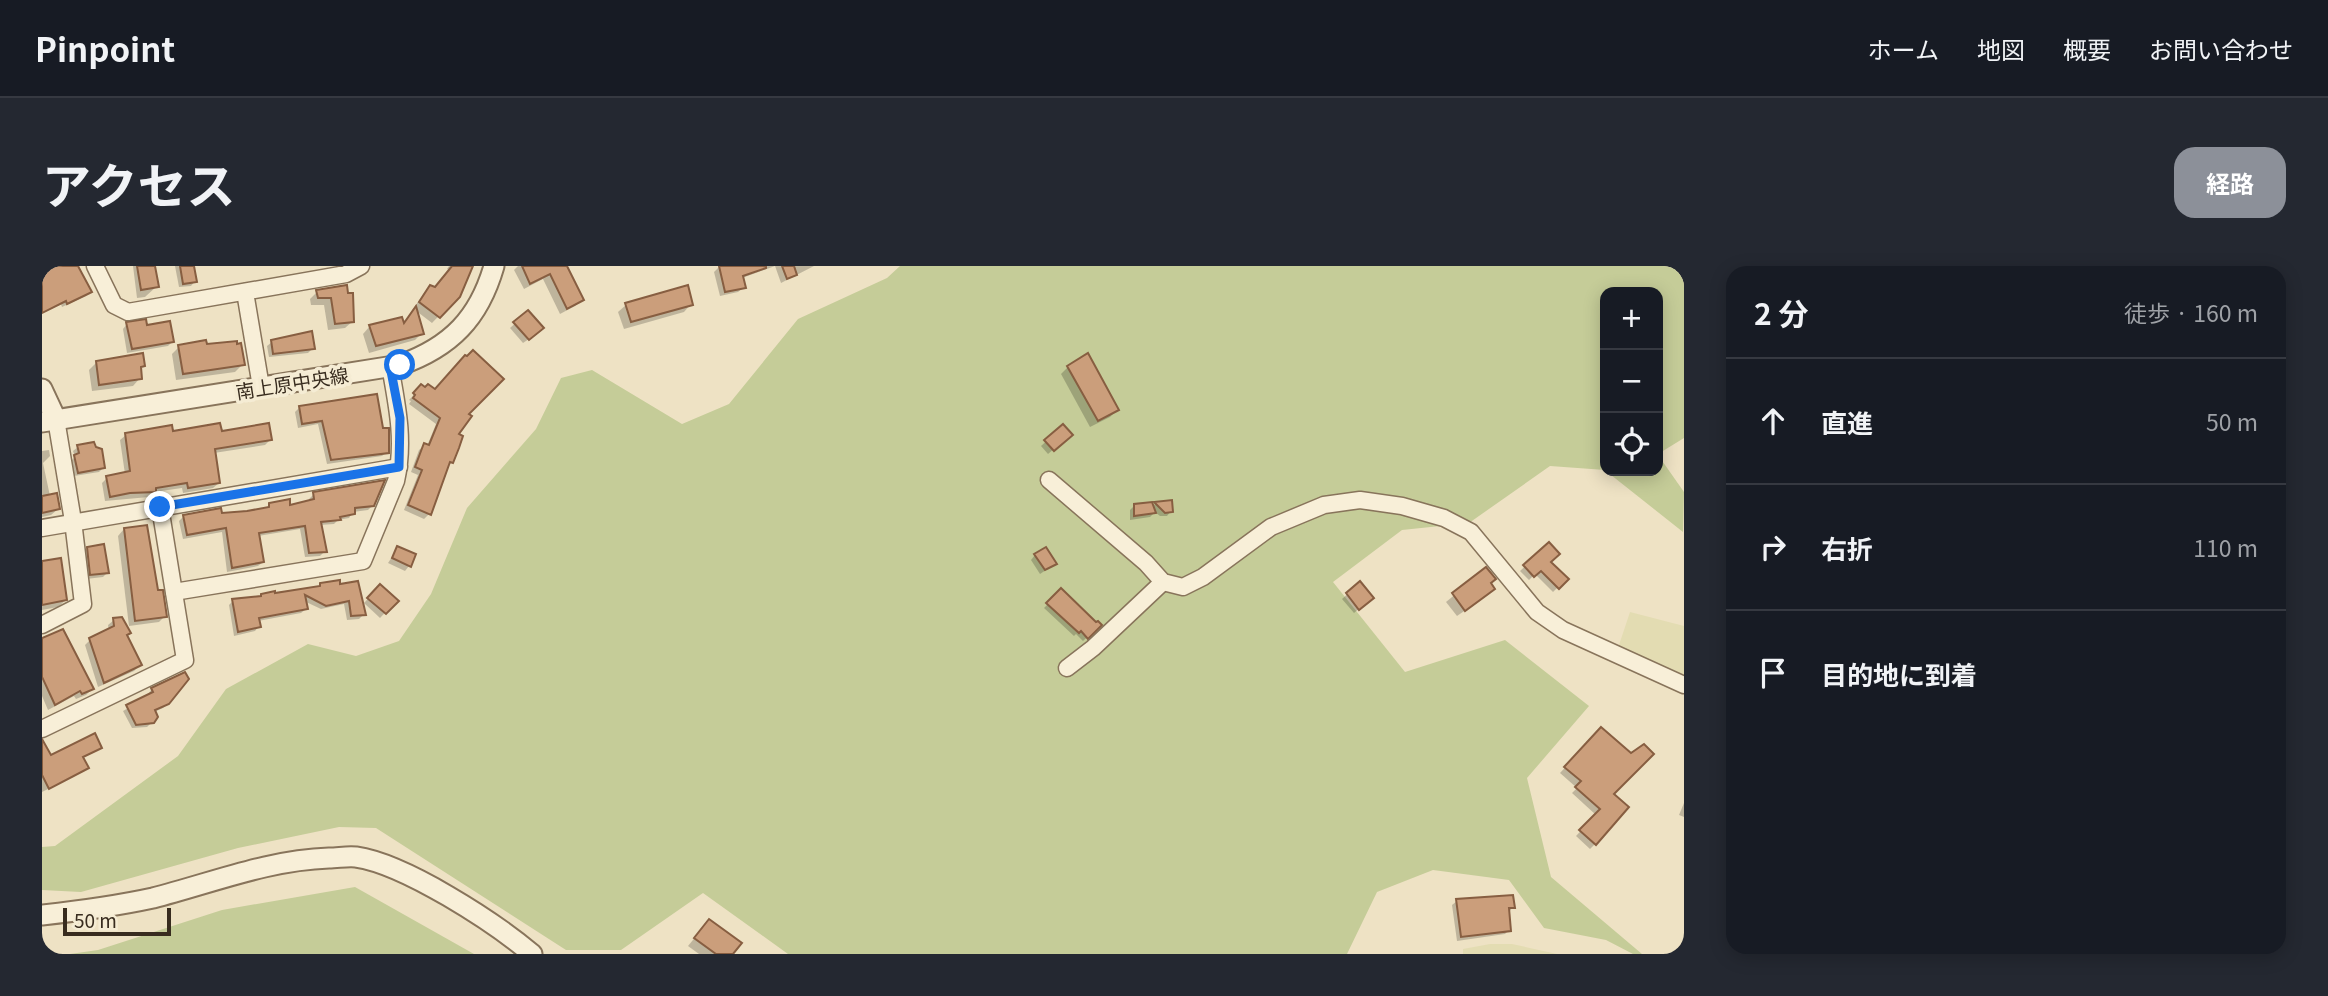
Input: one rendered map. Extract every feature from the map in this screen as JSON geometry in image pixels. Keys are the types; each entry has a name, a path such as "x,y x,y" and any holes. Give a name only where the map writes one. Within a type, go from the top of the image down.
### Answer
{"street":[{"path":"95,266 114,305 128,312 346,274 361,266"},
{"name":"南上原中央線","path":"49,421 390,366 422,356 457,332 479,305 494,266"},
{"path":"245,292 261,387"},
{"path":"174,592 363,561 396,481 399,467 400,418 390,366"},
{"path":"42,389 73,521 83,604 42,625"},
{"path":"42,528 399,467"},
{"path":"1049,480 1146,563 1163,582 1183,587 1203,577 1271,527 1324,505 1360,500 1402,506 1444,518 1471,532 1537,612 1563,630 1684,685"},
{"path":"42,729 185,660 160,507"},
{"path":"1067,668 1093,648 1163,582"},
{"path":"42,915 95,910 300,859 355,857 383,865 472,910 532,954"}],"shaded area":[{"path":"1630,612 1684,626 1684,678 1618,648"},
{"path":"1490,944 1512,944 1557,954 1463,954 1463,949"}],"green space":[{"path":"900,266 1684,266 1684,438 1663,451 1663,287 1600,287 1600,470 1550,466 1469,523 1402,530 1333,582 1405,672 1505,640 1589,706 1527,778 1551,877 1642,954 1633,954 1606,940 1544,928 1509,880 1433,870 1377,892 1347,954 788,954 703,893 621,950 566,950 376,828 339,827 238,848 81,892 42,890 42,847 55,846 178,756 226,689 308,644 356,656 399,641 431,594 467,508 536,429 561,378 592,370 682,424 729,404 798,319 887,278"},
{"path":"1663,462 1684,492 1683,532 1612,476 1663,476"},
{"path":"355,887 474,954 70,954 98,950 222,910"}],"building":[{"path":"42,266 78,266 92,292 42,313"},
{"path":"137,266 155,266 159,287 141,290"},
{"path":"180,266 194,266 197,282 183,284"},
{"path":"452,266 473,266 460,297 440,318 419,302 430,285 435,287"},
{"path":"522,266 567,266 584,300 567,309 550,274 530,284"},
{"path":"719,266 766,268 743,276 746,288 725,292"},
{"path":"782,266 794,266 797,275 787,279"},
{"path":"347,285 348,293 353,293 354,322 335,324 331,298 318,298 316,290"},
{"path":"688,285 693,305 631,322 625,303"},
{"path":"416,306 424,334 376,346 369,325 402,317 404,323"},
{"path":"528,310 544,328 529,340 513,322"},
{"path":"146,319 147,325 170,321 174,342 132,349 126,322"},
{"path":"312,331 315,349 273,354 271,340"},
{"path":"206,340 207,344 237,341 237,344 241,343 245,365 183,374 178,345"},
{"path":"473,350 504,379 469,414 472,416 459,434 463,436 459,448 453,463 450,462 431,515 408,505 422,470 415,467 424,443 429,445 440,418 413,398 413,393 421,384 425,387 428,384 435,389 465,355"},
{"path":"143,353 145,366 141,367 142,379 99,385 96,361"},
{"path":"1088,353 1119,410 1098,421 1067,366"},
{"path":"377,394 383,428 389,428 389,453 331,460 322,421 302,424 299,406"},
{"path":"220,423 222,431 269,423 272,440 215,449 220,483 188,488 187,483 156,488 156,492 110,497 106,476 130,471 125,433 172,425 173,431"},
{"path":"1063,424 1073,435 1054,451 1044,440"},
{"path":"94,442 96,447 102,449 105,468 78,473 74,455 79,453 77,445"},
{"path":"385,480 374,506 355,508 355,514 340,517 341,520 321,522 327,552 309,553 305,526 259,533 264,562 232,568 226,528 187,535 183,515 221,508 222,513 247,511 290,499 290,505 314,499 313,492"},
{"path":"57,493 60,509 42,513 42,496"},
{"path":"1172,500 1173,512 1165,513 1154,502"},
{"path":"1152,502 1156,513 1134,516 1134,504"},
{"path":"147,525 158,590 163,590 167,617 135,621 124,528"},
{"path":"1549,542 1560,554 1551,562 1569,579 1559,589 1541,571 1534,577 1523,565"},
{"path":"104,544 109,573 90,575 87,547"},
{"path":"397,546 416,554 411,567 392,558"},
{"path":"1046,547 1057,564 1045,570 1034,554"},
{"path":"61,558 67,600 42,605 42,561"},
{"path":"1486,567 1496,579 1491,583 1495,589 1465,611 1452,593"},
{"path":"340,580 340,584 358,581 366,615 351,616 349,601 326,606 305,595 308,609 259,618 261,627 238,632 232,599 320,586 320,583"},
{"path":"1360,581 1374,598 1359,610 1346,593"},
{"path":"380,584 399,601 386,614 367,598"},
{"path":"1061,588 1102,625 1088,639 1046,603"},
{"path":"122,617 131,633 127,635 142,665 104,683 89,638 114,626 113,618"},
{"path":"63,629 94,689 82,694 80,691 55,705 42,677 42,638"},
{"path":"185,672 189,679 169,704 155,710 158,717 154,723 136,725 126,705 153,692 151,688"},
{"path":"1601,727 1631,753 1644,744 1654,754 1614,794 1629,807 1596,845 1579,830 1600,809 1575,787 1581,781 1564,767"},
{"path":"95,733 102,748 83,757 89,768 49,789 42,775 42,739 51,755"},
{"path":"1513,895 1515,908 1509,908 1511,931 1461,937 1456,899"},
{"path":"709,919 742,943 733,954 716,954 694,938"}],"route":[{"path":"160,507 399,467 400,418 390,366 400,365"}]}
